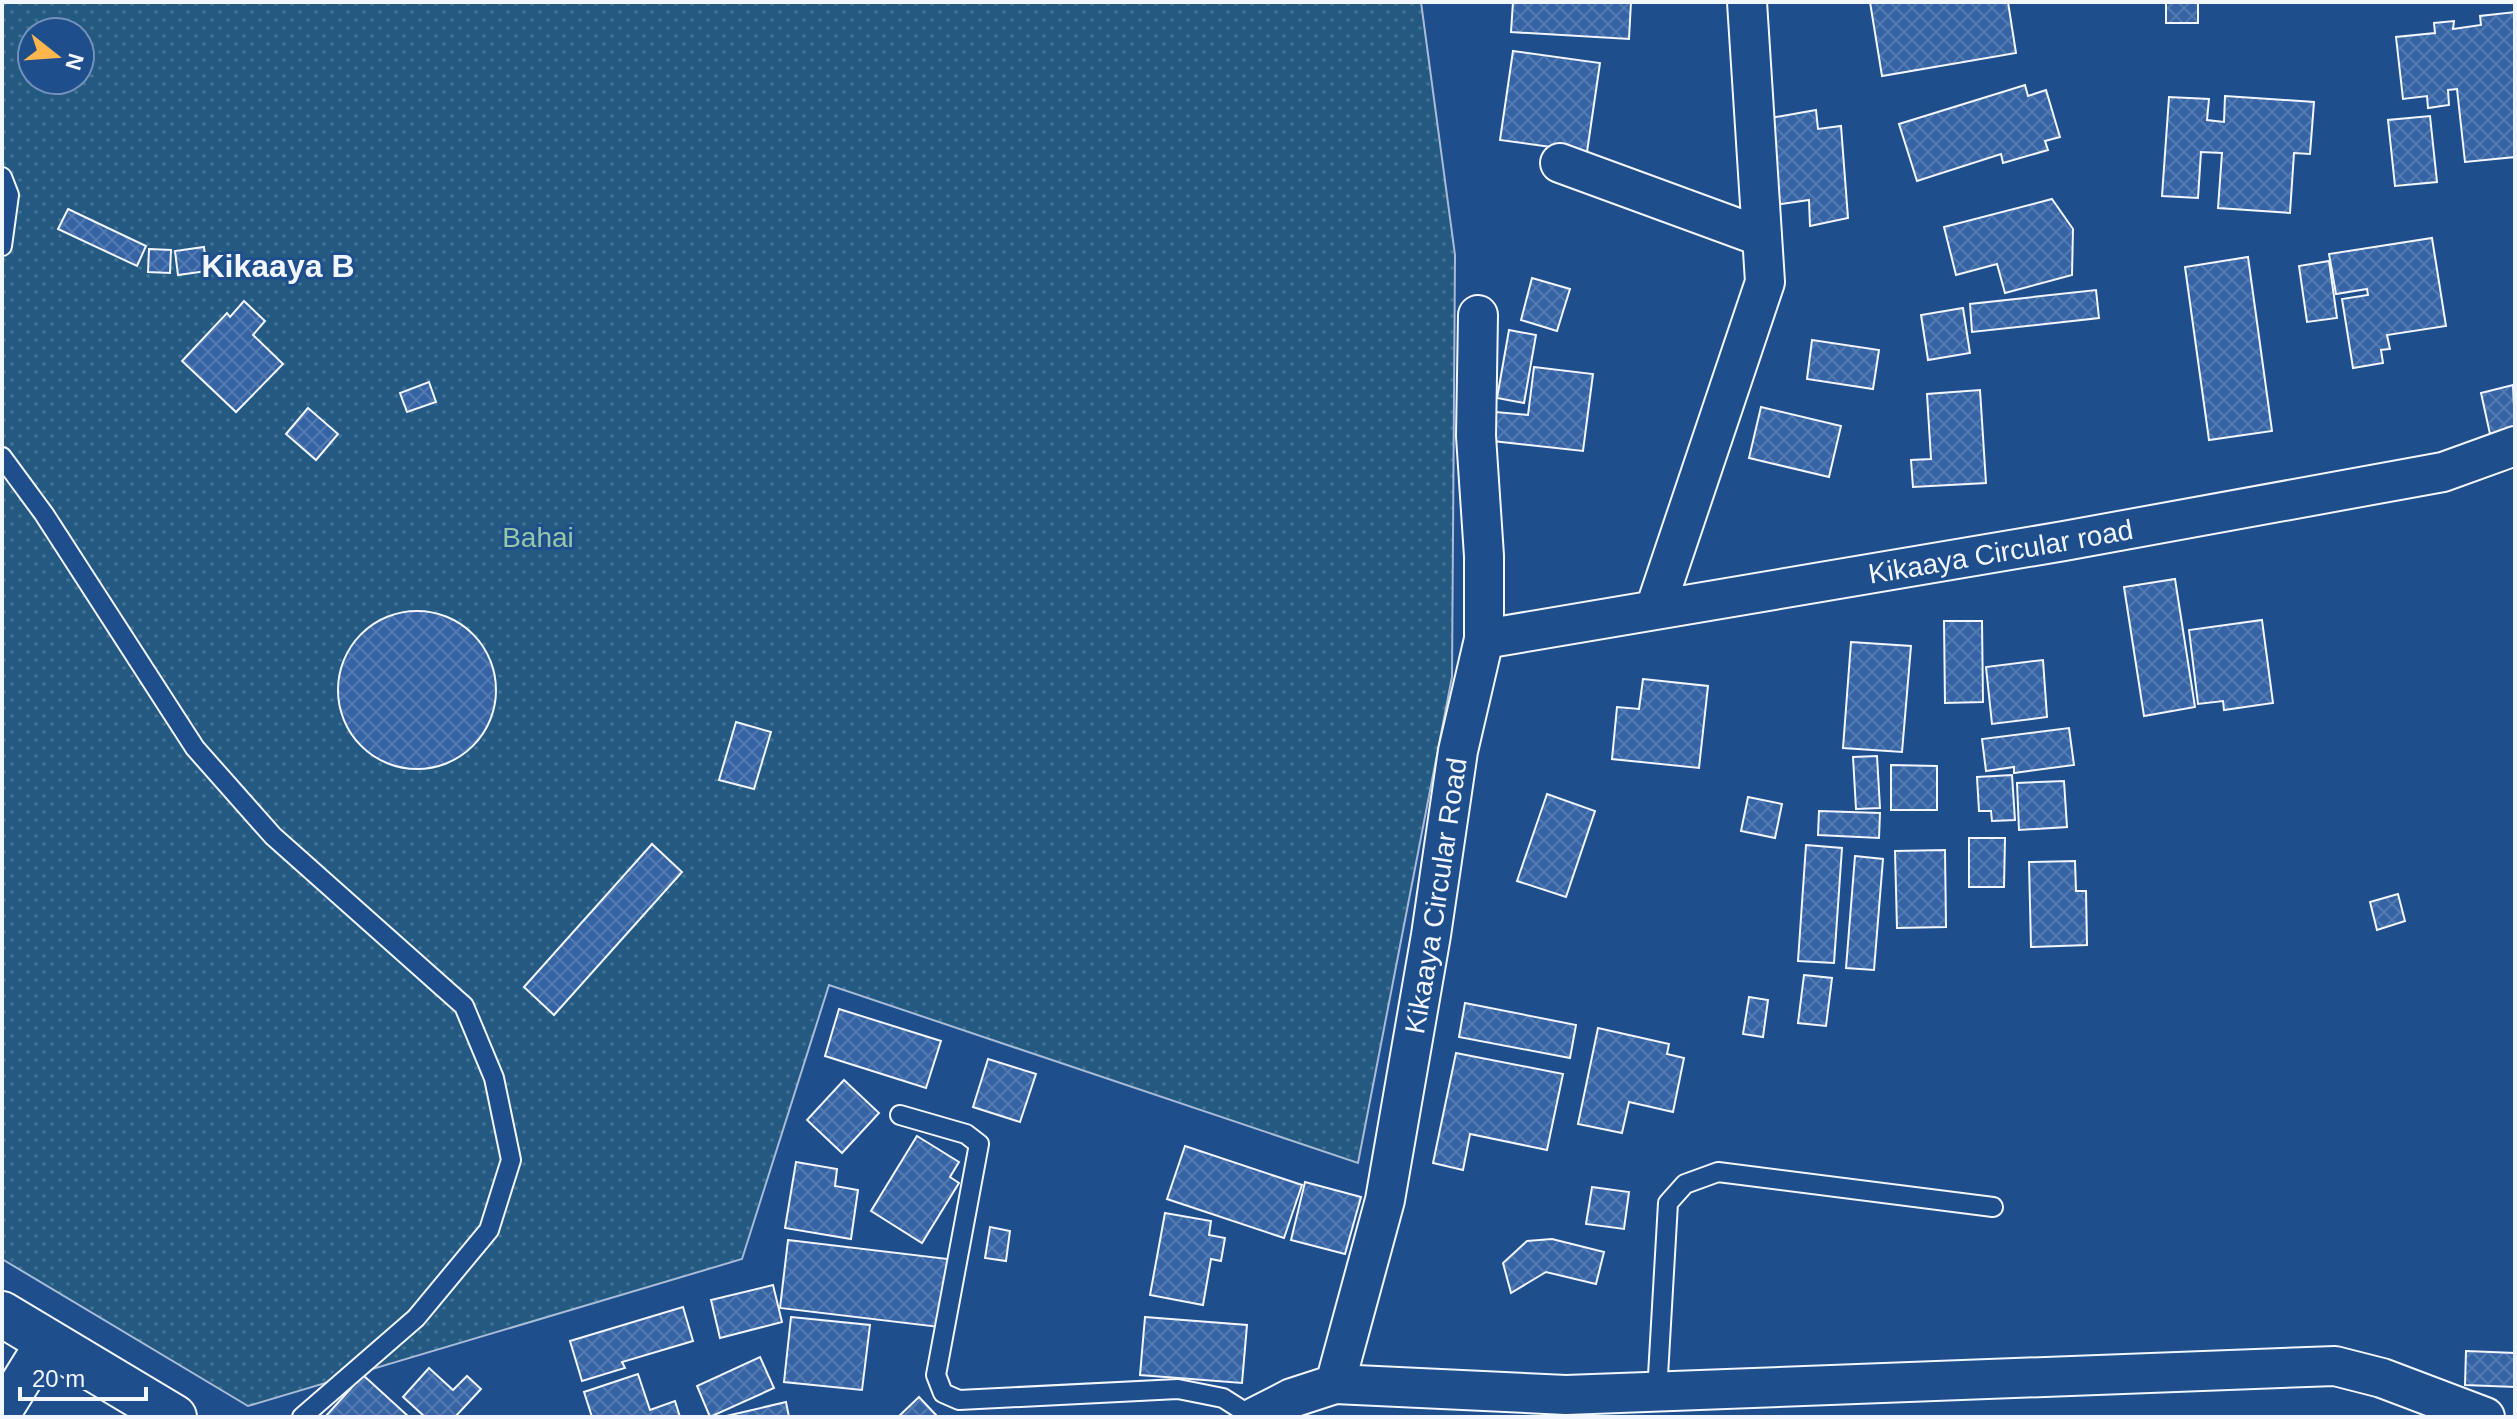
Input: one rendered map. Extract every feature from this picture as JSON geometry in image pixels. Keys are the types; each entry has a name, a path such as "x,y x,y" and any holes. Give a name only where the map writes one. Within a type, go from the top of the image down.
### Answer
{"street":[{"path":"1655,609 1765,282 1747,2"},
{"path":"1560,163 1762,237"},
{"name":"Kikaaya Circular Road","path":"1335,1384 1385,1200 1431,935 1458,751 1484,639 1484,556 1476,436 1478,315"},
{"name":"Kikaaya Circular road","path":"1484,639 2064,541 2443,472 2515,446"},
{"path":"2,1314 174,1417"},
{"path":"2,1412 46,1341"},
{"path":"1254,1417 1292,1398 1335,1384 1566,1395 1657,1405 2335,1366 2382,1378 2485,1417"}],"lane":[{"path":"2,177 9,195 2,246"},
{"path":"2,457 44,514 195,748 273,836 464,1006 494,1078 511,1160 489,1230 416,1318 302,1417"},
{"path":"900,1115 966,1134 979,1144 936,1375 943,1393 959,1400 1178,1389 1223,1398 1254,1417"},
{"path":"1657,1405 1668,1203 1685,1184 1718,1172 1993,1207"}],"green space":[{"name":"Bahai","path":"2,2 1421,2 1455,255 1452,677 1358,1163 829,985 742,1259 248,1406 2,1259"}],"building":[{"path":"1513,2 1631,2 1629,39 1511,32"},
{"path":"1870,2 2008,2 2016,53 1882,76"},
{"path":"2166,2 2198,2 2198,23 2166,23"},
{"path":"2515,12 2515,157 2465,162 2457,89 2448,90 2449,105 2428,108 2427,96 2403,99 2396,37 2435,33 2434,23 2454,21 2453,29 2481,25 2480,16"},
{"path":"1513,51 1600,63 1587,152 1500,140"},
{"path":"2025,85 2028,96 2046,90 2060,137 2045,141 2048,150 2003,163 2001,154 1917,181 1899,124"},
{"path":"2225,96 2314,102 2310,154 2294,153 2290,213 2218,208 2222,153 2201,152 2198,198 2162,196 2169,97 2209,99 2207,120 2224,122"},
{"path":"1816,110 1818,129 1841,126 1848,218 1810,226 1809,200 1774,205 1765,119"},
{"path":"2430,116 2437,182 2395,186 2388,120"},
{"path":"2052,199 2073,229 2072,275 2005,293 1997,264 1956,275 1944,227"},
{"path":"68,209 146,246 137,266 58,229"},
{"path":"2432,238 2446,326 2387,335 2390,349 2381,350 2383,363 2353,368 2342,299 2368,295 2367,289 2336,294 2329,254"},
{"path":"204,247 207,271 178,275 175,251"},
{"path":"149,249 171,250 170,273 148,272"},
{"path":"2248,257 2272,431 2209,440 2185,267"},
{"path":"2329,261 2337,318 2307,322 2299,266"},
{"path":"1532,278 1570,289 1557,331 1521,320"},
{"path":"2096,290 2099,318 1972,332 1970,304"},
{"path":"244,301 265,321 253,335 283,364 236,412 182,361 227,313 230,317"},
{"path":"1963,308 1970,353 1928,360 1921,315"},
{"path":"1509,330 1536,335 1524,403 1497,398"},
{"path":"1812,340 1879,350 1873,389 1807,379"},
{"path":"1534,367 1593,374 1583,451 1493,441 1496,412 1528,415"},
{"path":"429,382 436,402 407,412 400,393"},
{"path":"2513,385 2515,428 2490,434 2481,393"},
{"path":"1980,390 1986,483 1913,487 1911,460 1931,459 1927,394"},
{"path":"1761,407 1841,426 1829,477 1749,458"},
{"path":"308,408 338,434 316,460 286,434"},
{"path":"2175,579 2195,707 2144,716 2124,587"},
{"path":"417,611 447,617 473,634 490,660 496,690 490,720 473,746 447,763 417,769 387,763 361,746 344,720 338,690 344,660 361,634 387,617"},
{"path":"2262,620 2273,703 2224,710 2223,701 2198,704 2189,630"},
{"path":"1944,621 1982,621 1983,702 1945,703"},
{"path":"1851,642 1911,646 1902,752 1843,748"},
{"path":"2043,660 2047,717 1992,724 1986,667"},
{"path":"1643,679 1708,686 1699,768 1612,759 1617,707 1639,709"},
{"path":"736,722 771,732 754,789 719,780"},
{"path":"2069,728 2074,765 2014,773 2014,767 1986,771 1982,739"},
{"path":"1877,756 1880,808 1856,809 1853,757"},
{"path":"1891,765 1937,766 1937,810 1891,810"},
{"path":"2012,775 2015,820 1992,821 1991,811 1979,811 1977,777"},
{"path":"2064,781 2067,827 2019,830 2017,783"},
{"path":"1547,794 1595,811 1566,897 1517,881"},
{"path":"1748,797 1782,804 1775,838 1741,831"},
{"path":"1819,811 1880,813 1879,838 1818,835"},
{"path":"1969,838 2005,838 2004,887 1969,887"},
{"path":"652,844 682,872 554,1015 524,987"},
{"path":"1806,845 1842,848 1834,963 1798,961"},
{"path":"1945,850 1946,927 1897,928 1895,851"},
{"path":"1855,856 1883,859 1874,970 1846,968"},
{"path":"2075,861 2076,891 2086,891 2087,945 2031,947 2029,862"},
{"path":"2398,894 2405,921 2377,930 2370,902"},
{"path":"1804,975 1832,978 1826,1026 1798,1023"},
{"path":"1749,997 1768,1000 1763,1037 1743,1034"},
{"path":"1465,1003 1576,1025 1570,1058 1459,1037"},
{"path":"839,1009 941,1041 926,1088 825,1056"},
{"path":"1598,1028 1669,1044 1667,1054 1684,1058 1673,1112 1629,1102 1622,1133 1578,1124"},
{"path":"1456,1053 1563,1074 1547,1150 1470,1134 1463,1170 1433,1163"},
{"path":"988,1059 1036,1074 1020,1122 973,1107"},
{"path":"844,1080 879,1113 842,1153 807,1120"},
{"path":"917,1136 959,1162 950,1177 959,1183 922,1243 871,1211"},
{"path":"1185,1146 1302,1185 1284,1238 1167,1199"},
{"path":"796,1162 837,1169 835,1186 858,1190 851,1239 785,1228"},
{"path":"1305,1182 1361,1197 1345,1254 1291,1240"},
{"path":"1592,1187 1629,1192 1624,1229 1586,1224"},
{"path":"1165,1213 1211,1221 1209,1235 1225,1238 1221,1261 1211,1259 1203,1305 1150,1295"},
{"path":"990,1227 1010,1231 1006,1261 985,1258"},
{"path":"1552,1239 1604,1252 1596,1284 1546,1272 1511,1293 1503,1263 1527,1241"},
{"path":"788,1240 948,1259 939,1327 780,1308"},
{"path":"773,1285 782,1322 720,1338 711,1300"},
{"path":"683,1307 693,1341 622,1362 625,1368 582,1381 570,1341"},
{"path":"791,1317 870,1325 862,1390 784,1382"},
{"path":"1145,1317 1247,1325 1242,1383 1140,1375"},
{"path":"2466,1351 2515,1353 2515,1387 2465,1385"},
{"path":"760,1357 774,1388 710,1417 697,1386"},
{"path":"429,1368 453,1390 467,1376 481,1389 455,1417 425,1417 403,1397"},
{"path":"638,1374 650,1410 675,1401 680,1417 592,1417 584,1392"},
{"path":"363,1375 409,1417 325,1417"},
{"path":"919,1397 938,1417 898,1417"},
{"path":"786,1402 789,1417 722,1417"}],"district":[{"name":"Kikaaya B","path":"278,266"}]}
